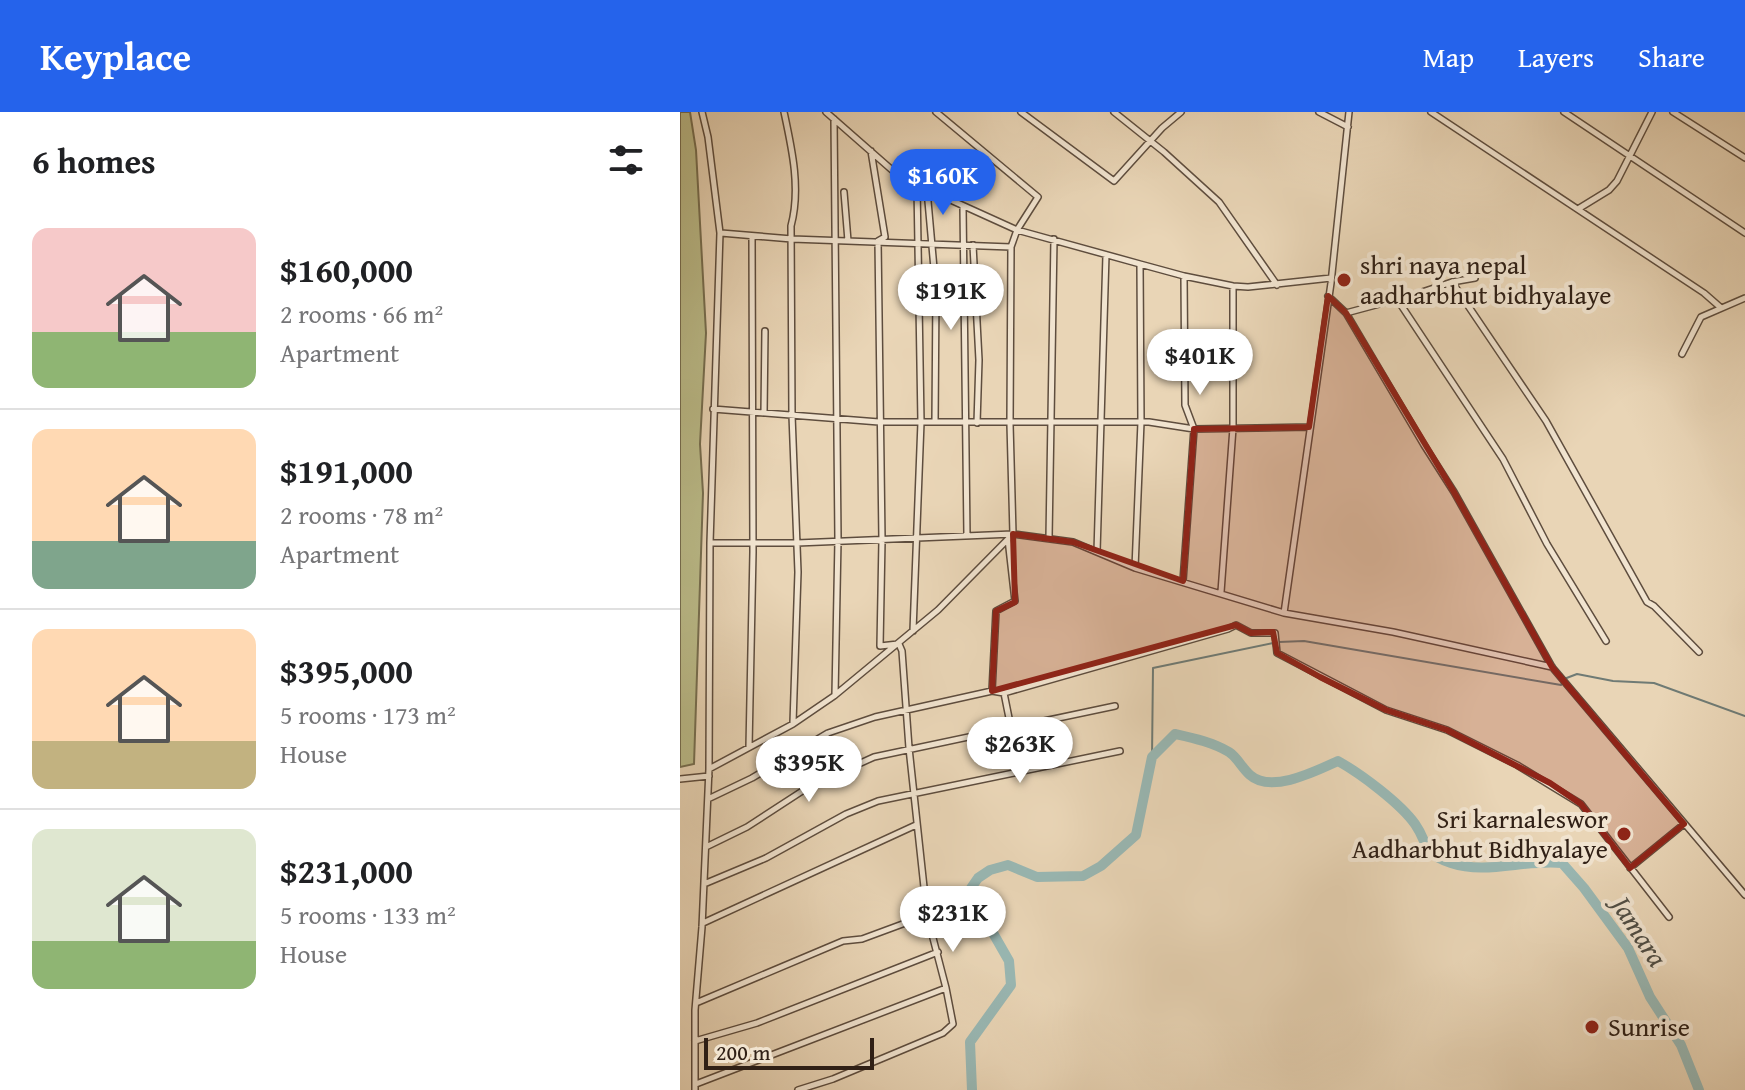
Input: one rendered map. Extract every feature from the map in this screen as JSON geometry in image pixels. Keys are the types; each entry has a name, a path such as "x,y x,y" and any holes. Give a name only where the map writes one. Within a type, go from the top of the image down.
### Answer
{"street":[{"path":"702,112 720,233 710,543 709,773 703,923 696,1003 696,1087 946,988"},
{"path":"784,112 793,163 796,207 791,226 792,415 797,543 793,724"},
{"path":"826,112 900,177 1017,230 1184,276 1233,286 1277,285 1331,278"},
{"path":"936,112 1038,197 1017,230 1011,247 1010,536 1015,601 996,611 992,691"},
{"path":"1021,112 1114,181 1181,112"},
{"path":"1114,112 1219,202 1277,285"},
{"path":"1319,112 1348,127"},
{"path":"1284,613 1331,278 1349,112"},
{"path":"1431,112 1704,293 1720,307"},
{"path":"1564,112 1745,233"},
{"path":"1578,209 1609,190 1652,112"},
{"path":"1673,112 1745,158"},
{"path":"834,119 838,540 834,696"},
{"path":"871,151 885,237 878,241"},
{"path":"913,631 921,422 917,186"},
{"path":"927,190 936,291 935,422"},
{"path":"844,192 848,241"},
{"path":"963,207 967,536"},
{"path":"720,233 792,239 1011,247"},
{"path":"749,748 753,543 752,236"},
{"path":"1049,538 1054,239"},
{"path":"878,241 882,540 880,646 899,644"},
{"path":"973,245 979,331 977,423"},
{"path":"1097,552 1106,255"},
{"path":"1135,568 1141,422 1140,264"},
{"path":"1183,581 1194,429 1185,405 1184,276"},
{"path":"1346,313 1475,278"},
{"path":"1452,282 1546,421 1647,602 1699,652"},
{"path":"1221,592 1233,428 1233,286"},
{"path":"1328,296 1346,313 1416,434 1454,492 1552,667 1745,895"},
{"path":"1682,354 1701,317 1745,298"},
{"path":"1397,299 1503,459 1547,544 1606,641"},
{"path":"764,413 765,331"},
{"path":"713,409 879,422 1141,422 1194,429 1309,427"},
{"path":"710,543 967,536 1049,538 1073,542 1135,568 1284,613 1393,632 1552,667"},
{"path":"680,779 709,773 834,696 899,644 1010,536"},
{"path":"708,799 752,778 828,733 875,717 992,691 1004,693 1236,625 1251,633 1275,633 1277,653 1320,677 1386,710 1447,730 1550,783 1581,804 1669,917"},
{"path":"798,1090 833,1079 943,1033 953,1024 927,915 899,644"},
{"path":"1004,693 1011,728"},
{"path":"706,847 747,827 810,786 874,757 1115,706"},
{"path":"704,884 766,858 846,814 878,801 1120,751"},
{"path":"1630,868 1684,824"},
{"path":"703,923 917,825"},
{"path":"696,1003 843,941 862,939 927,915"},
{"path":"695,1041 757,1023 938,952"}],"highlighted area":[{"path":"1328,296 1346,313 1454,492 1552,667 1684,824 1630,868 1581,804 1550,783 1447,730 1386,710 1320,677 1277,653 1273,632 1251,633 1236,625 992,691 996,611 1015,602 1013,534 1073,542 1183,581 1194,429 1309,427"}],"green space":[{"path":"680,112 690,112 696,150 706,333 700,444 703,493 694,764 680,767"}],"waterway":[{"path":"1279,642 1304,641 1561,685 1564,679 1577,674 1613,681 1654,683 1745,716"},
{"path":"1152,757 1153,668 1273,643"},
{"name":"Jamara","path":"972,1090 970,1042 1011,985 1009,961 969,891 978,878 990,870 1008,865 1037,877 1083,876 1101,866 1136,835 1152,757 1175,734 1223,749 1232,754 1250,775 1270,782 1294,779 1338,761 1390,798 1415,824 1430,852 1451,863 1478,868 1562,863 1628,948 1650,997 1681,1045 1699,1090"}],"place":[{"name":"shri naya nepal aadharbhut bidhyalaye","path":"1344,280"},
{"name":"Sri karnaleswor Aadharbhut Bidhyalaye","path":"1624,834"},
{"name":"Sunrise","path":"1592,1027"}]}
